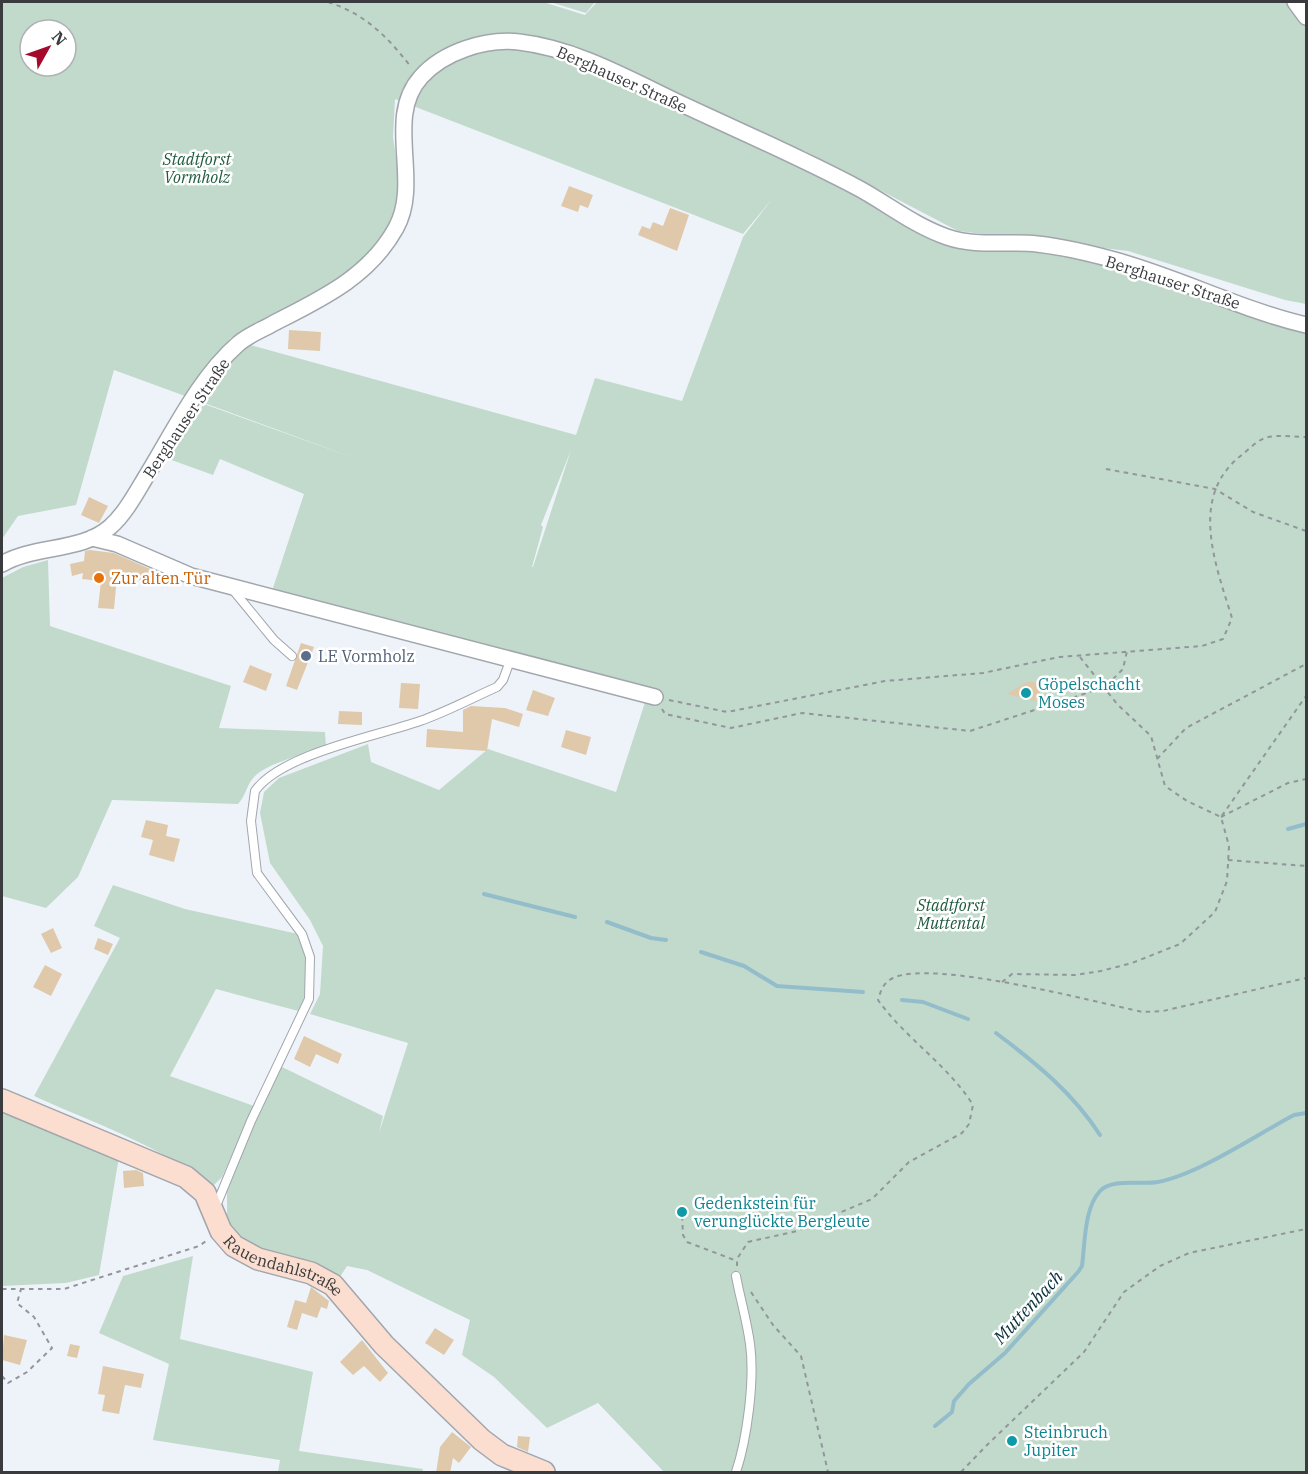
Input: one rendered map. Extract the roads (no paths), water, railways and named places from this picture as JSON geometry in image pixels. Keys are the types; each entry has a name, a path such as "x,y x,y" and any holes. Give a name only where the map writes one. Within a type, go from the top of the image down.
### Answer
{"street":[{"path":"1295,2 1306,17"},
{"name":"Berghauser Straße","path":"2,564 26,554 92,538 110,527 123,512 195,398 226,356 246,338 322,300 368,265 396,227 404,207 407,177 404,112 410,93 420,78 443,58 477,46 514,41 572,53 805,160 883,202 915,224 950,239 985,243 1037,244 1119,261 1306,325"},
{"path":"92,538 117,544 191,576 655,697"},
{"name":"Rauendahlstraße","path":"2,1100 174,1170 205,1193 226,1239 243,1252 312,1274 333,1285 384,1345 482,1440 502,1455 544,1473"}],"lane":[{"path":"230,586 274,640 292,656"},
{"path":"214,1210 251,1121 309,999 310,957 302,934 257,873 251,821 255,791 275,773 303,760 422,721 497,687 503,681 511,658"},
{"path":"736,1276 750,1344 751,1361 745,1445 736,1473"}],"waterway":[{"path":"1288,829 1306,824"},
{"path":"484,894 575,917"},
{"path":"607,922 651,938 666,940"},
{"path":"701,952 744,966 777,986 863,992"},
{"path":"902,1000 923,1002 968,1019"},
{"path":"996,1033 1066,1092 1100,1135"},
{"name":"Muttenbach","path":"935,1426 952,1412 954,1401 969,1384 1005,1353 1078,1272 1082,1266 1088,1216 1100,1191 1112,1185 1151,1183 1174,1178 1209,1163 1294,1115 1306,1113"}],"place":[{"name":"Zur alten Tür","path":"99,578"},
{"name":"LE Vormholz","path":"306,656"},
{"name":"Göpelschacht Moses","path":"1026,693"},
{"name":"Gedenkstein für verunglückte Bergleute","path":"682,1212"},
{"name":"Steinbruch Jupiter","path":"1012,1441"}],"park label":[{"name":"Stadtforst Vormholz","path":"197,168"},
{"name":"Stadtforst Muttental","path":"951,914"}]}
